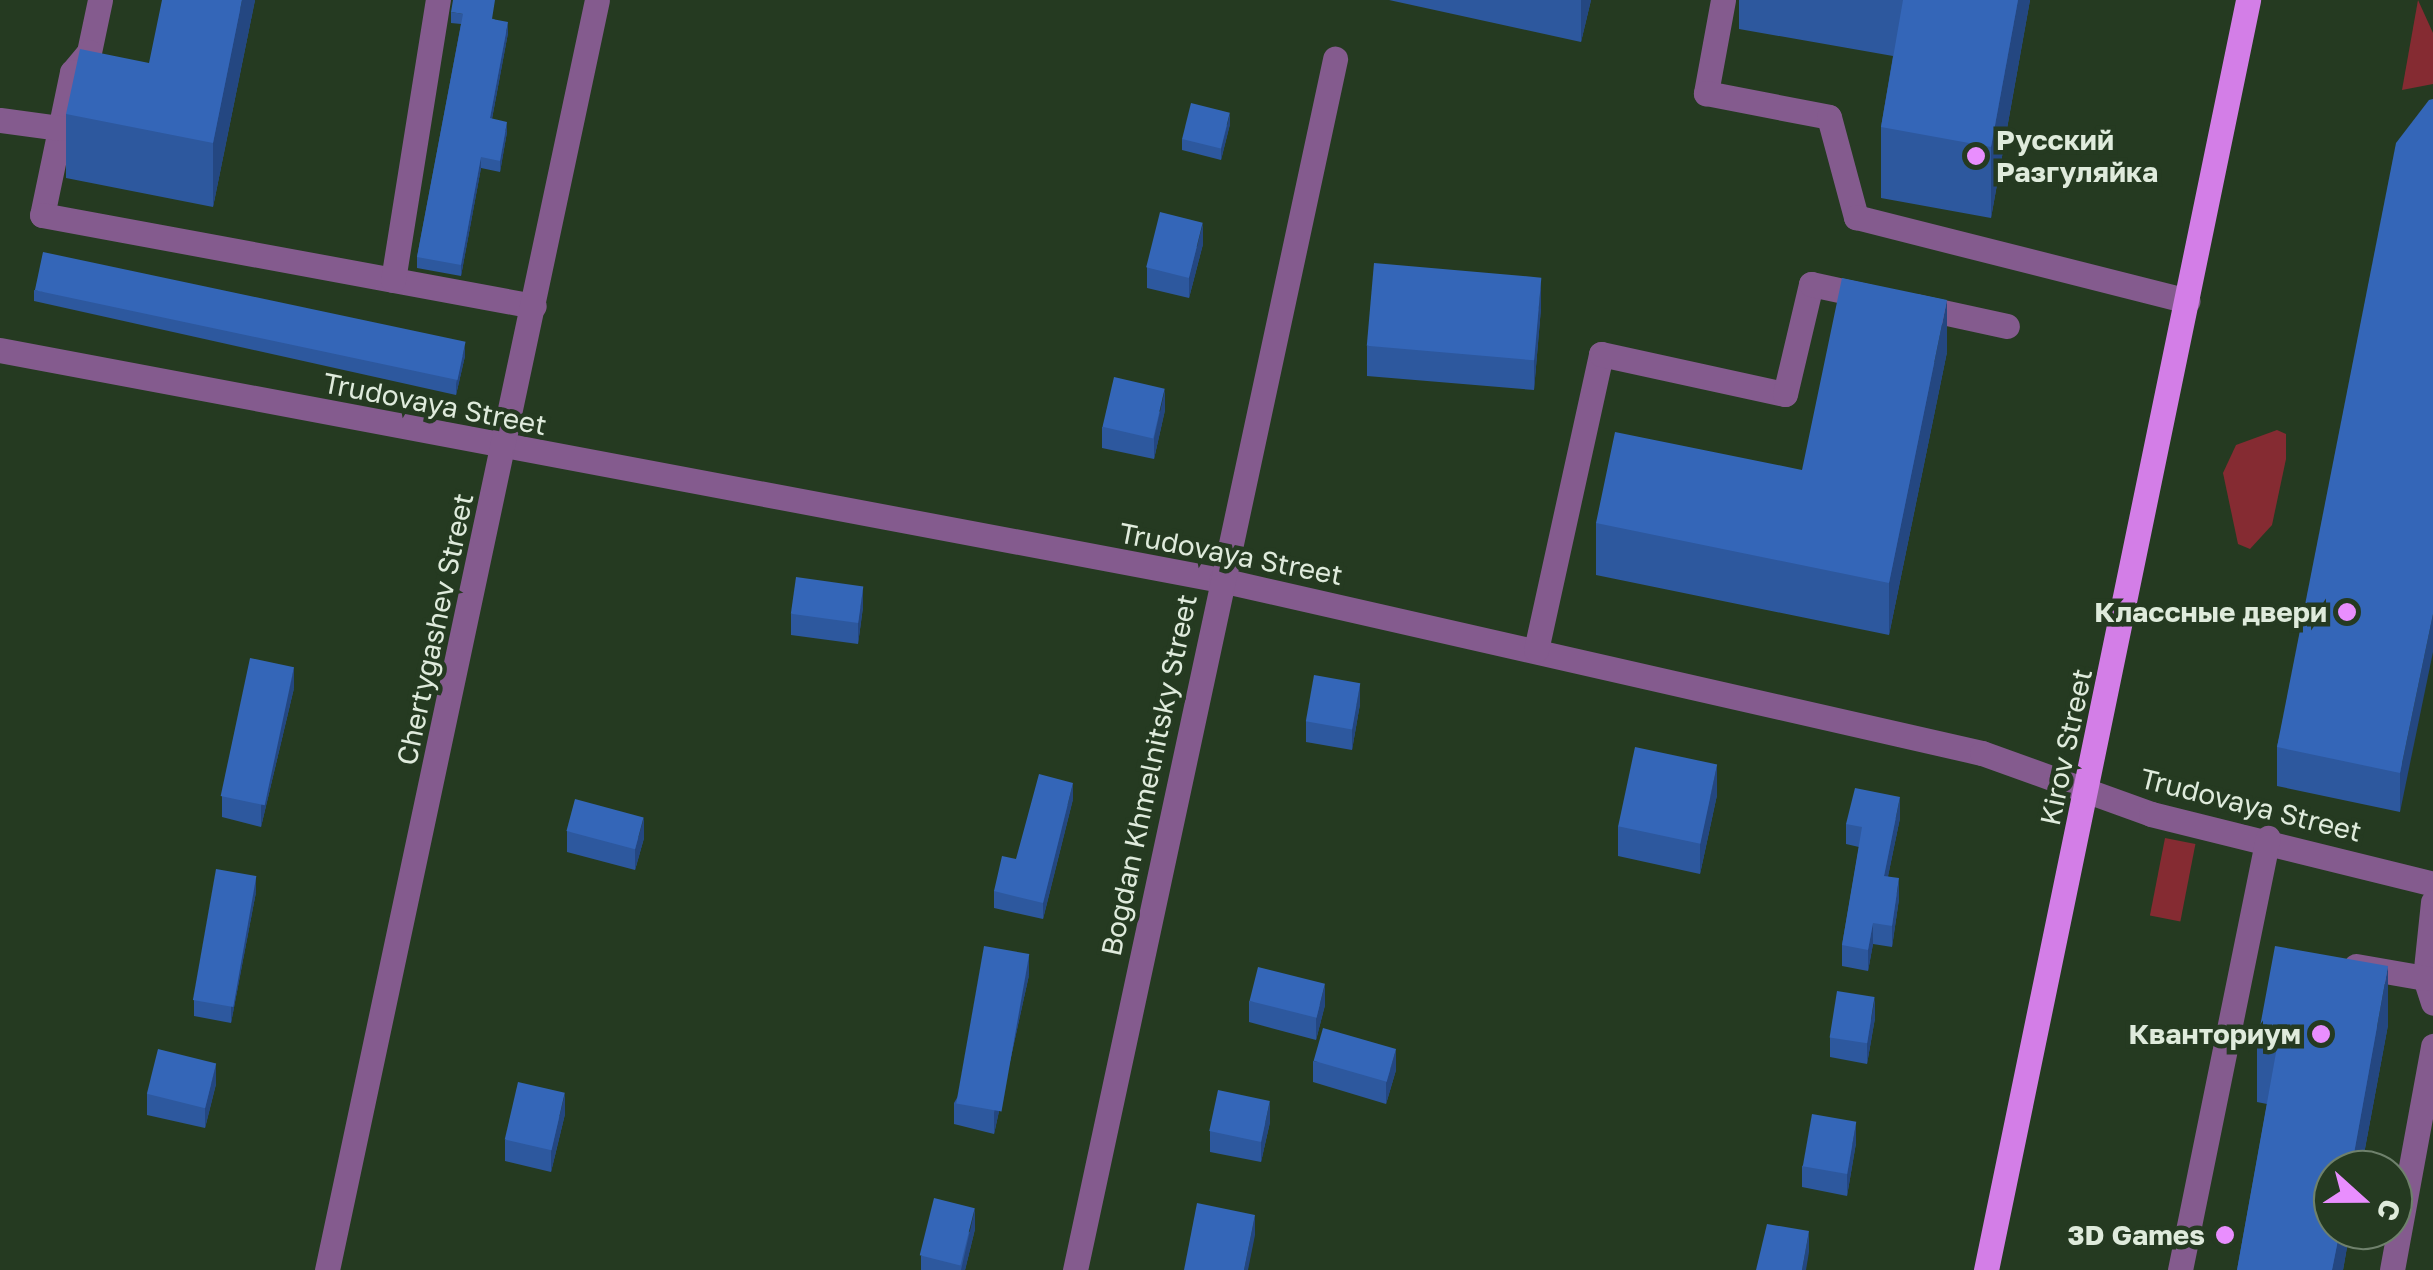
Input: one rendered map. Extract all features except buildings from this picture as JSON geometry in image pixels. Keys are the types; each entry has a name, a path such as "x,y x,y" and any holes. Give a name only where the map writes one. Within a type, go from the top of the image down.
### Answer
{"main road":[{"name":"Kirov Street","path":"1986,1270 2089,790 2248,0"}],"street":[{"path":"100,0 60,128 42,215 534,306"},
{"path":"393,280 438,0"},
{"name":"Chertygashev Street","path":"326,1270 505,448 597,0"},
{"path":"1723,0 1706,93 1829,117 1856,217 2188,300"},
{"name":"Bogdan Khmelnitsky Street","path":"1075,1270 1335,59"},
{"path":"0,120 60,128"},
{"path":"1536,650 1601,354 1786,394 1811,284 2008,326"},
{"name":"Trudovaya Street","path":"0,350 1221,580 1982,753 2151,814 2268,838 2433,884"},
{"path":"2180,1270 2268,838"},
{"path":"2336,962 2429,990 2433,902"},
{"path":"2246,947 2282,953"},
{"path":"2392,1270 2433,1046"}],"shaded area":[{"path":"2418,0 2433,33 2433,84 2402,90"},
{"path":"2277,430 2286,434 2286,459 2272,525 2250,549 2238,544 2223,473 2236,445"},
{"path":"2165,838 2195,844 2180,921 2150,916"}],"place":[{"name":"Русский Разгуляйка","path":"1976,156"},
{"name":"Классные двери","path":"2347,612"},
{"name":"Кванториум","path":"2321,1034"},
{"name":"3D Games","path":"2225,1235"}]}
